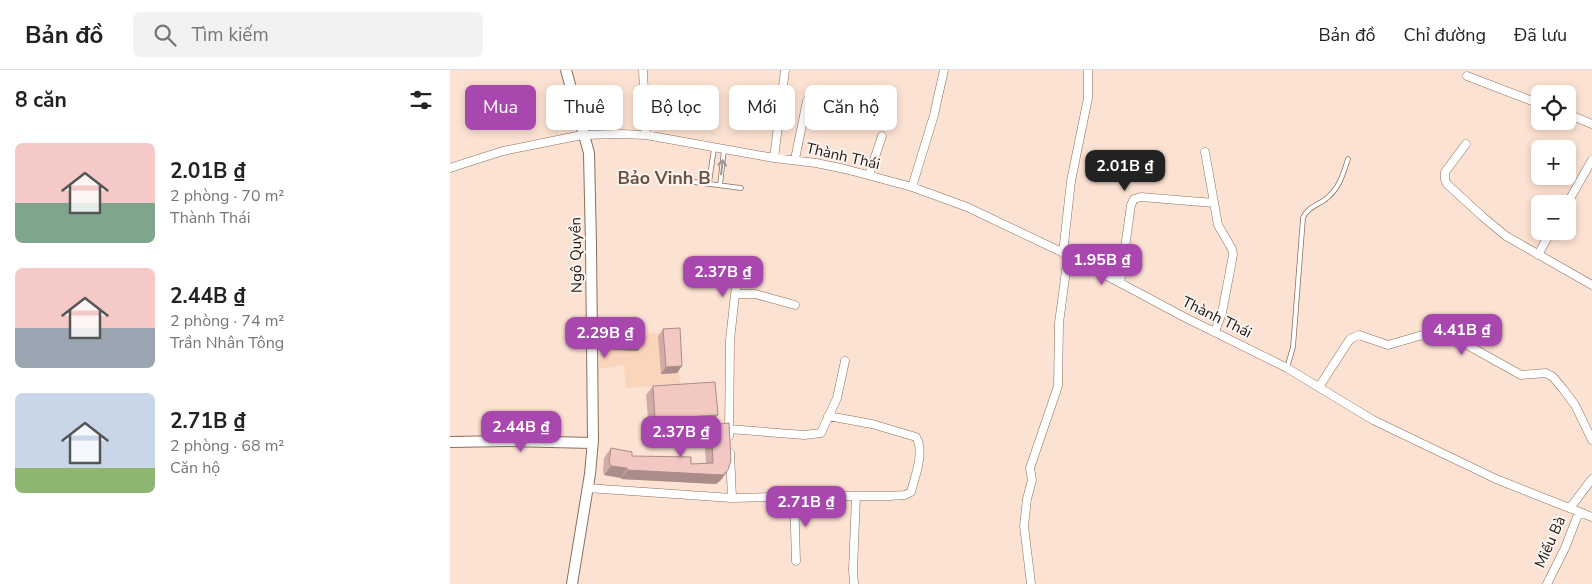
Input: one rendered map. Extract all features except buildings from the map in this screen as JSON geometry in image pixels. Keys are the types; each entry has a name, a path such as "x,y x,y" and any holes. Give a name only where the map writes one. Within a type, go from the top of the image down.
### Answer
{"street":[{"name":"Ngô Quyền","path":"566,70 582,135 589,153 590,183 593,443 572,584"},
{"path":"643,70 646,135"},
{"path":"774,158 785,70"},
{"path":"912,187 934,115 944,70"},
{"path":"1031,584 1024,526 1027,499 1032,480 1030,468 1058,386 1058,323 1066,254 1071,181 1088,98 1088,70"},
{"path":"1467,76 1531,101"},
{"path":"795,159 805,106"},
{"path":"1576,117 1592,124"},
{"name":"Thành Thái","path":"450,168 503,151 582,135 646,135 724,150 774,158 795,159 845,169 912,187 967,207 1066,254 1288,368 1373,420 1496,478 1592,517"},
{"path":"868,176 882,136"},
{"path":"1466,144 1445,172 1447,184 1506,236 1592,285"},
{"path":"1205,152 1218,226 1234,255 1222,312 1215,331"},
{"path":"1572,195 1592,160"},
{"path":"1120,283 1131,204 1134,199 1141,197 1214,203"},
{"path":"1538,254 1546,240"},
{"path":"732,498 729,429 730,340 735,294 742,268"},
{"path":"735,294 755,294 795,304"},
{"path":"1319,387 1353,336 1359,335 1388,346 1430,334 1469,346 1521,375 1546,374 1552,377 1575,404 1592,440"},
{"path":"729,429 819,435 837,398 845,361"},
{"path":"587,488 732,498 905,495 911,492 918,465 919,443 916,437 872,424 828,416"},
{"path":"450,442 508,440 593,443"},
{"path":"1570,508 1592,479"},
{"path":"794,496 796,561"},
{"path":"854,584 856,496"},
{"name":"Miếu Bà","path":"1547,584 1565,548 1579,512"}],"lane":[{"path":"709,183 714,148"},
{"path":"720,184 724,150"},
{"path":"1288,368 1293,347 1303,218 1305,213 1326,200 1333,192 1340,182 1348,159"},
{"path":"686,180 741,188"}],"shaded area":[{"path":"676,333 680,384 626,388 624,365 599,369 602,334"}],"district":[{"name":"Bảo Vinh B","path":"664,178"}]}
